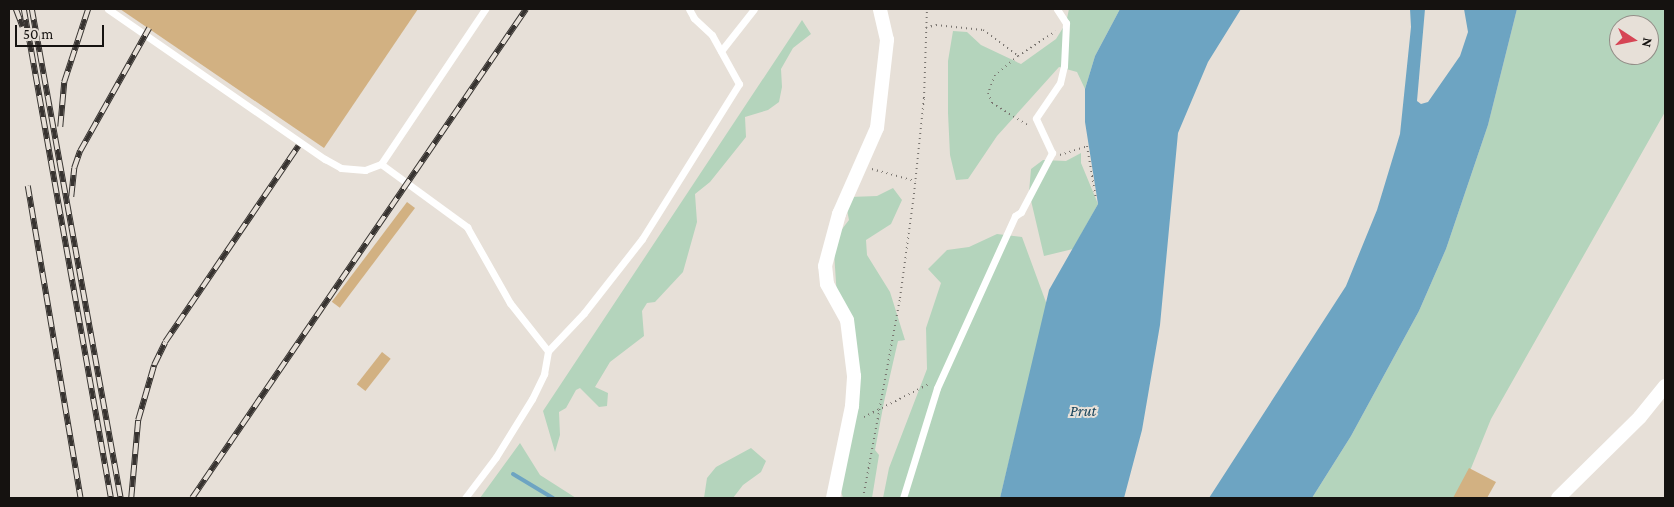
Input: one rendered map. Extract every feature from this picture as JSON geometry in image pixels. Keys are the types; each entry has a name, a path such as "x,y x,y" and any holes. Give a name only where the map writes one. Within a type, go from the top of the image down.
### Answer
{"street":[{"path":"832,498 848,424 854,376 847,320 827,284 824,266 839,214 862,166 877,128 883,95 888,40 880,9"},
{"path":"1558,498 1640,417 1665,386"}],"lane":[{"path":"108,9 333,163 353,170 366,170 381,164 485,9"},
{"path":"465,498 532,399 544,374 548,351 584,314 642,240 738,84 712,35 689,9"},
{"path":"721,50 754,9"},
{"path":"903,498 942,377 1015,216 1020,212 1052,153 1036,118 1060,83 1067,46 1066,23 1057,9"},
{"path":"381,164 467,227 510,304 548,351"}],"path":[{"path":"862,498 900,298 916,181 924,98 927,9"},
{"path":"1031,126 992,103 988,93 995,75 1018,56 1066,23"},
{"path":"926,28 936,25 983,30 1018,56"},
{"path":"1052,153 1060,156 1087,146 1096,199"},
{"path":"862,166 916,181"},
{"path":"848,424 942,377"}],"green space":[{"path":"1069,9 1120,9 1095,56 1085,89 1077,72 1059,67 997,136 968,179 956,180 950,155 948,113 948,61 953,31 967,32 981,45 1021,64 1056,39 1066,23"},
{"path":"1517,9 1665,9 1665,112 1491,419 1459,498 1312,498 1351,436 1419,311 1446,249 1488,125"},
{"path":"802,20 811,34 793,48 781,69 782,87 779,102 768,110 745,117 746,137 710,182 695,194 697,222 683,272 655,302 647,303 642,311 644,336 610,362 595,387 608,393 607,406 599,407 580,388 576,390 566,408 559,412 560,435 555,452 543,411"},
{"path":"1081,153 1081,163 1098,204 1073,249 1044,256 1029,192 1031,169 1043,160 1066,161"},
{"path":"893,188 902,200 891,224 866,240 867,255 890,292 905,340 898,341 884,402 875,450 879,455 872,498 843,498 839,484 856,406 837,297 834,252 839,233 849,220 846,205 850,197 877,196"},
{"path":"997,234 1022,237 1047,305 1000,498 883,498 889,468 927,369 926,328 941,283 928,269 947,250 969,247"},
{"path":"520,443 540,475 576,498 480,498"},
{"path":"751,448 766,461 761,472 743,485 733,498 704,498 707,478 716,467"}],"water":[{"name":"Prut","path":"1120,9 1241,9 1208,62 1178,133 1160,325 1142,430 1124,498 1000,498 1049,290 1098,204 1085,122 1085,89 1095,56"},
{"path":"1410,9 1425,9 1417,101 1421,104 1428,102 1460,56 1468,32 1464,9 1517,9 1488,125 1446,249 1419,311 1351,436 1312,498 1209,498 1346,286 1377,210 1400,134 1411,27"}],"building":[{"path":"120,9 418,9 324,148"},
{"path":"407,202 415,208 340,308 332,302"},
{"path":"382,352 391,359 365,391 357,384"},
{"path":"1469,468 1496,482 1487,498 1453,498"}],"waterway":[{"path":"513,474 553,498"}],"railway":[{"path":"16,9 23,27"},
{"path":"24,9 111,498"},
{"path":"32,9 121,498"},
{"path":"60,127 64,82 88,9"},
{"path":"192,498 526,9"},
{"path":"71,197 74,168 80,151 149,28"},
{"path":"131,498 138,420 154,365 165,342 298,146"},
{"path":"28,186 81,498"}]}
